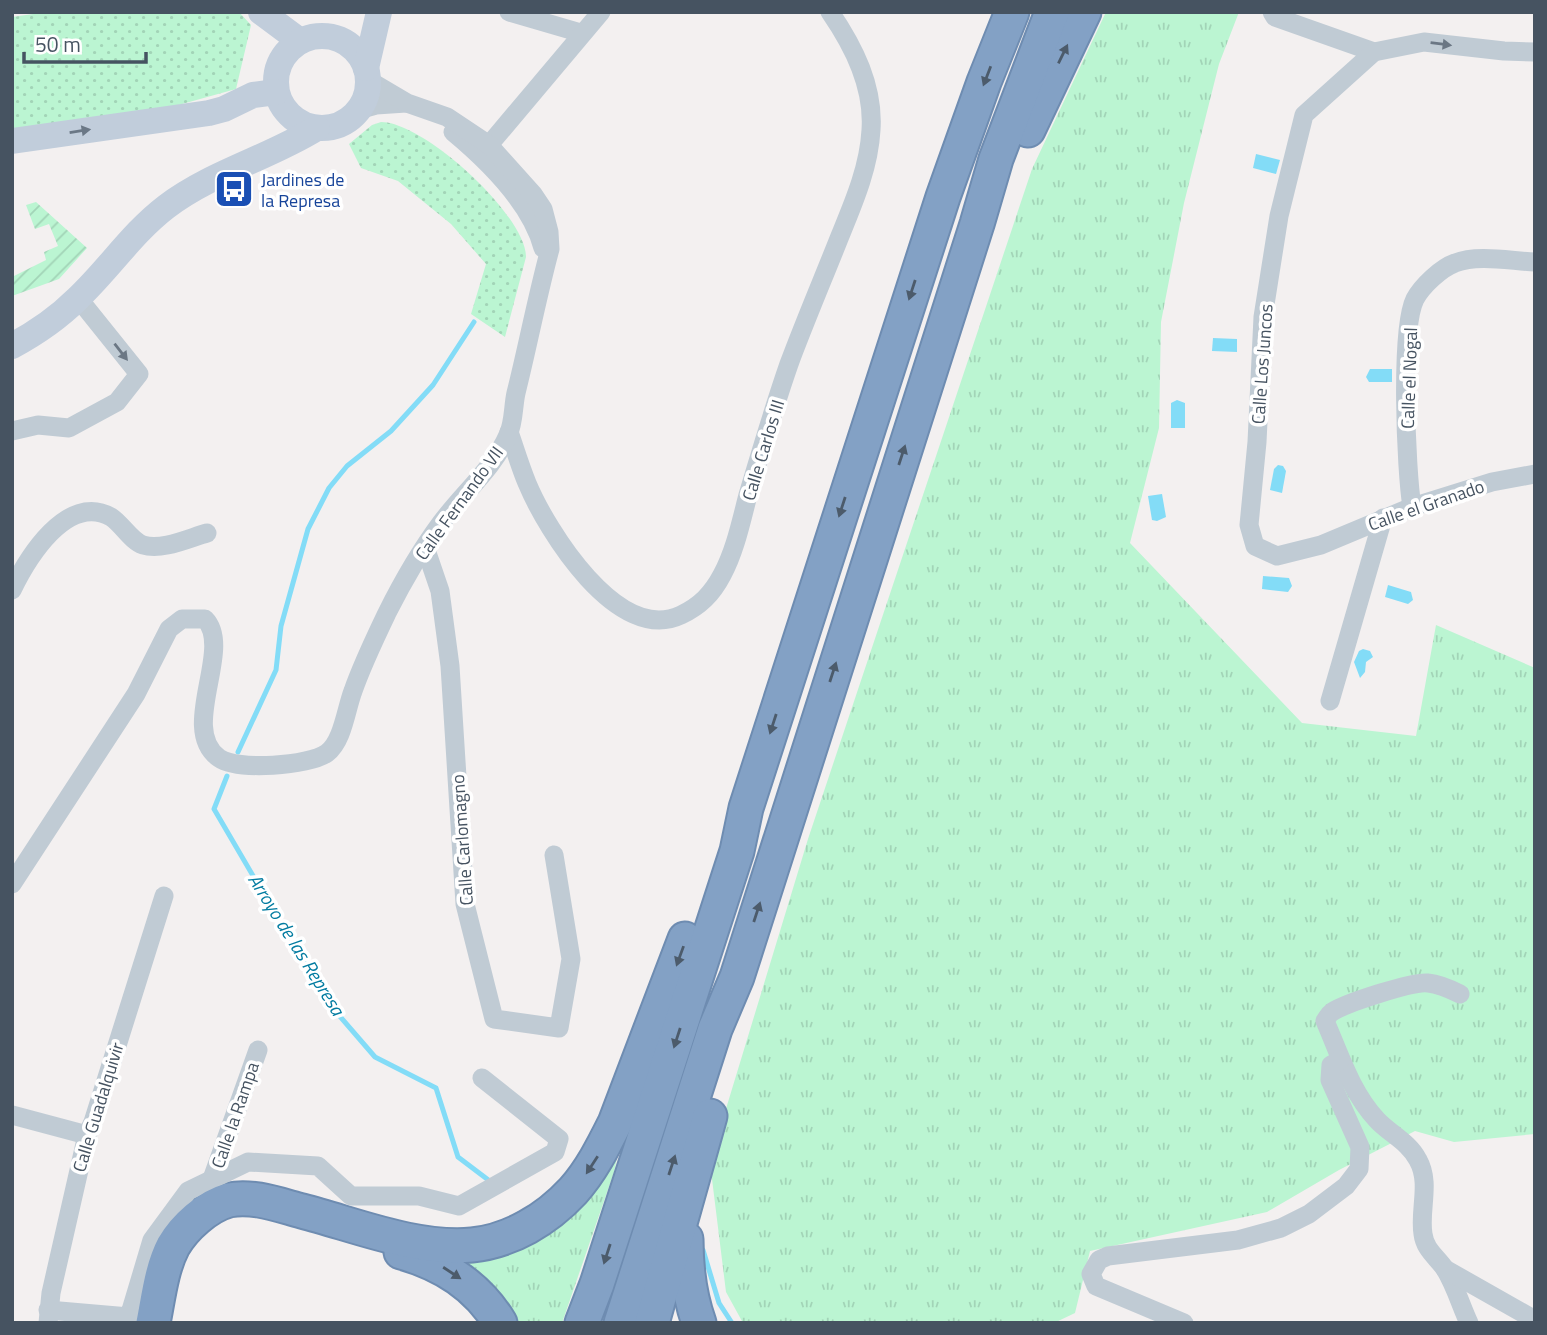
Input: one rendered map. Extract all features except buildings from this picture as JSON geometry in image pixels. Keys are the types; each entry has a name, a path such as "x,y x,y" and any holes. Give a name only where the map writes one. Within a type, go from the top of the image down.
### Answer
{"highway":[{"path":"582,1323 737,851 746,808 939,210 1012,12"},
{"path":"621,1323 715,1029 737,977 996,159 1052,12"},
{"path":"977,224 1013,165 1084,12"},
{"path":"153,1323 166,1261 174,1244 200,1215 230,1200 263,1201 408,1240 449,1245 474,1244 506,1237 529,1226 555,1207 573,1191 588,1172 615,1124 719,845 746,808"},
{"path":"652,1323 733,1037 737,977"},
{"path":"687,1199 686,1261 690,1299 699,1323"},
{"path":"170,1323 179,1267 187,1250 212,1226 238,1215 254,1213 429,1260 445,1268 470,1287 500,1323"}],"main road":[{"path":"261,12 312,37 333,37 351,31 372,12"},
{"path":"12,346 57,318 140,230 185,194 255,157 287,146 317,128 340,124 358,110 364,101 379,12"},
{"path":"255,157 278,132 278,66 283,57 290,27"},
{"path":"333,37 355,50 367,74"},
{"path":"12,141 209,113 225,109 253,95 280,100 295,120 317,128"}],"street":[{"path":"509,12 581,33"},
{"path":"489,145 601,12"},
{"name":"Calle Carlos III","path":"509,432 527,482 566,551 616,604 653,621 673,619 693,610 709,597 731,555 789,365 857,195 868,153 870,99 853,49 830,12"},
{"path":"1272,12 1275,17 1374,52 1424,42 1535,52"},
{"name":"Calle Los Juncos","path":"1321,545 1277,556 1255,546 1249,524 1257,442 1263,317 1279,216 1304,115 1374,52"},
{"name":"Calle Fernando VII","path":"367,74 407,103 447,117 489,145 530,203"},
{"name":"Calle Fernando VII","path":"358,110 376,105 407,103"},
{"name":"Calle Fernando VII","path":"12,884 136,694 169,629 182,619 205,619 212,626 214,638 204,724 206,739 219,758 243,765 315,761 330,752 338,737 353,690 387,613 441,523 493,460 509,432 550,249 549,232 542,209 506,185 464,141 428,112"},
{"name":"Calle Fernando VII","path":"464,141 489,145"},
{"name":"Calle Fernando VII","path":"489,145 490,153 506,185"},
{"name":"Calle el Nogal","path":"1412,507 1408,480 1407,337 1415,299 1431,280 1452,264 1468,259 1535,262"},
{"path":"12,431 38,425 69,428 117,402 139,374 78,298"},
{"name":"Calle el Granado","path":"1321,545 1412,507 1492,482 1535,474"},
{"path":"12,590 35,548 62,523 77,514 96,513 108,516 144,545 169,544 207,533"},
{"path":"1330,701 1383,518"},
{"name":"Calle Carlomagno","path":"425,547 440,591 450,666 465,904 494,1019 559,1028 570,958 554,855"},
{"name":"Calle Guadalquivir","path":"48,1316 87,1135 164,896"},
{"path":"1460,994 1425,982 1390,990 1329,1013 1325,1021 1340,1060 1364,1103 1377,1120 1410,1148 1420,1163 1425,1187 1423,1235 1429,1252 1445,1269 1535,1320"},
{"name":"Calle la Rampa","path":"212,1180 258,1051"},
{"path":"1184,1323 1096,1286 1091,1274 1099,1260 1108,1256 1238,1240 1281,1228 1309,1214 1346,1186 1359,1170 1360,1147 1330,1080 1331,1065 1340,1060"},
{"path":"48,1316 129,1317 152,1240 188,1191 248,1162 318,1166 351,1196 419,1196 459,1206 555,1152 559,1139 482,1078"},
{"path":"12,1115 87,1135"},
{"path":"1445,1269 1469,1323"}],"green space":[{"path":"47,12 239,12 251,25 236,89 157,111 12,137 12,17"},
{"path":"1106,12 1239,12 1219,64 1184,203 1161,322 1159,428 1130,543 1302,723 1416,736 1436,625 1535,668 1535,1134 1454,1142 1415,1131 1339,1170 1267,1212 1090,1251 1075,1313 1054,1323 743,1323 726,1292 711,1171 725,1112 808,839 1032,169"},
{"path":"381,122 400,126 446,154 491,196 522,239 526,257 505,337 471,314 486,264 451,224 398,181 361,168 349,144 372,125"},
{"path":"36,202 87,248 59,279 12,296 12,277 46,260 44,252 58,246 49,224 35,229 26,205"},
{"path":"619,1149 614,1172 562,1323 516,1323 448,1255 478,1254"}],"water":[{"path":"1256,154 1280,160 1276,174 1253,168"},
{"path":"1213,338 1237,339 1237,352 1212,351"},
{"path":"1370,369 1392,369 1392,382 1369,382 1366,377"},
{"path":"1177,400 1185,403 1185,428 1171,428 1171,403"},
{"path":"1278,465 1283,466 1286,471 1282,493 1270,490 1274,469"},
{"path":"1162,494 1166,517 1152,520 1148,496"},
{"path":"1263,576 1289,578 1292,586 1288,592 1262,589"},
{"path":"1388,585 1411,592 1413,600 1408,604 1385,597"},
{"path":"1359,651 1370,651 1373,657 1366,662 1365,672 1360,678 1354,662"}],"waterway":[{"name":"Arroyo de las Represa","path":"238,752 276,670 281,626 308,529 329,488 347,466 391,431 433,385 474,322"},
{"name":"Arroyo de las Represa","path":"227,776 214,809 337,1013 375,1057 436,1088 458,1157 491,1182"},
{"path":"703,1250 719,1303 732,1323"}],"place":[{"name":"Jardines de la Represa","path":"234,189"}]}
